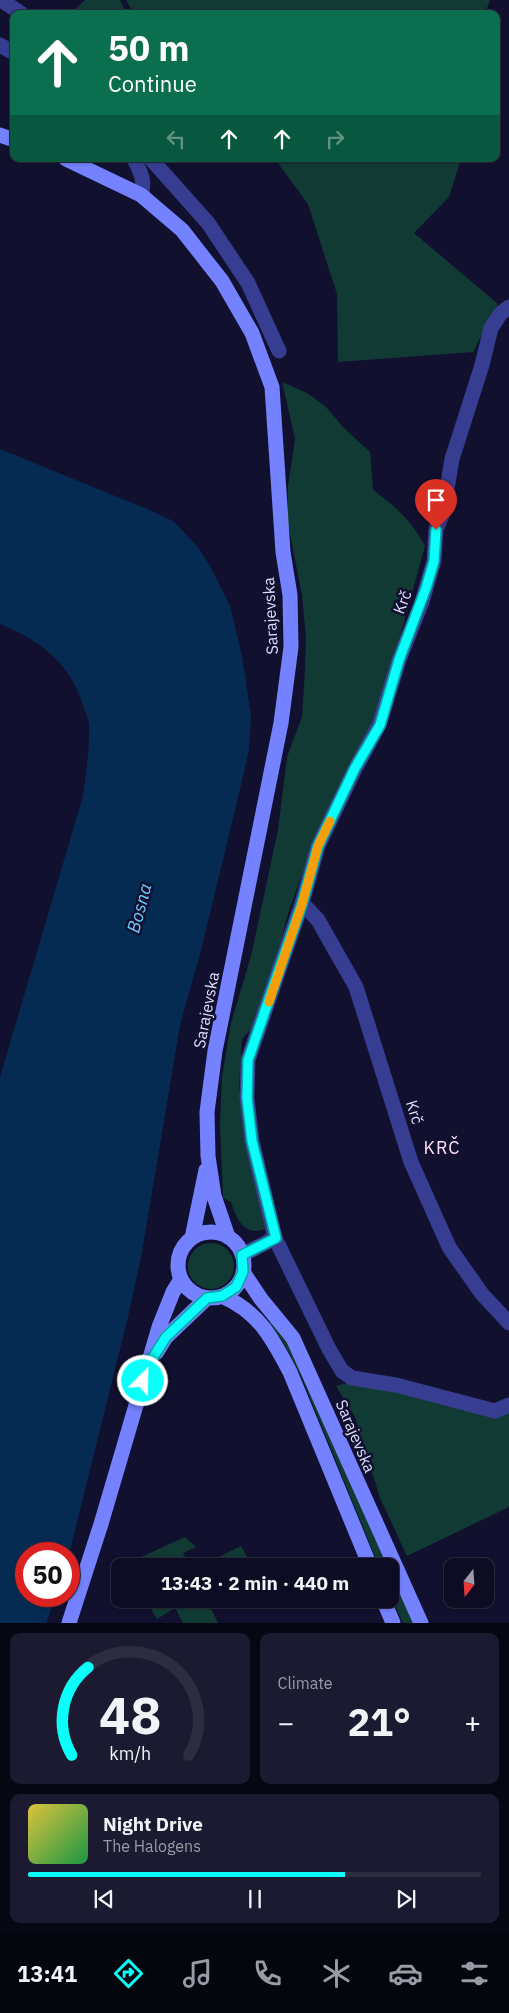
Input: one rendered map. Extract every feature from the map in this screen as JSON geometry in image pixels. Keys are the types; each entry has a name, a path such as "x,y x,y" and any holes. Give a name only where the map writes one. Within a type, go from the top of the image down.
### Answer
{"main road":[{"name":"Sarajevska","path":"72,162 141,195 182,230 222,281 252,333 272,387 283,552 290,595 291,647 282,723 215,1051 207,1112 208,1156 214,1196 228,1237"},
{"name":"Sarajevska","path":"192,1238 201,1202 208,1156"},
{"path":"210,1232 228,1237 237,1245 242,1255 243,1272 236,1287 222,1296 207,1298 194,1293 181,1279 178,1272 179,1256 182,1249 192,1238 210,1232"},
{"name":"Sarajevska","path":"243,1272 261,1299 293,1338 421,1623"},
{"path":"69,1623 166,1308 181,1279"},
{"path":"222,1296 240,1304 260,1323 275,1344 290,1372 367,1558"},
{"path":"147,1367 166,1337 207,1298"},
{"path":"387,1608 394,1623"}],"street":[{"path":"1,0 16,10"},
{"path":"136,162 142,175 144,188 141,195"},
{"path":"154,162 208,223 248,283 279,351"},
{"name":"Krč","path":"509,306 501,313 492,328 452,459 443,514 436,530 434,561 422,602 399,660 380,725 355,768 318,846 302,904 248,1060 247,1098 252,1141 276,1238 329,1349 342,1370 352,1378 396,1385 494,1410 509,1405"},
{"name":"Krč","path":"302,904 318,920 356,987 411,1162 449,1247 482,1294 509,1324"},
{"path":"242,1255 276,1238"}],"green space":[{"path":"85,0 120,0 125,10 74,10"},
{"path":"126,0 490,0 486,10 132,10"},
{"path":"277,162 460,162 449,197 414,233 498,304 473,352 338,362 337,294 308,204"},
{"path":"282,382 307,393 325,406 345,429 370,452 373,490 402,515 425,546 395,655 368,733 313,843 288,914 275,964 253,1027 242,1039 239,1088 251,1163 265,1229 258,1231 246,1228 238,1220 231,1202 223,1198 220,1124 222,1077 231,1023 251,956 278,830 287,757 302,717 306,638 302,595 287,519 288,486 295,439"},
{"path":"216,1243 228,1249 233,1257 233,1275 228,1283 220,1288 206,1289 194,1283 189,1275 188,1261 194,1249 202,1244"},
{"path":"271,1321 286,1339 303,1373 384,1558 376,1558 301,1376 283,1342 268,1323"},
{"path":"347,1383 509,1410 509,1507 407,1556 380,1498 355,1417 336,1386"},
{"path":"185,1537 196,1547 183,1553 186,1558 139,1558"},
{"path":"241,1546 248,1558 217,1558"},
{"path":"399,1593 413,1623 403,1623 396,1608 399,1608"},
{"path":"150,1608 175,1608 157,1619"},
{"path":"175,1608 210,1608 218,1623 183,1623"}],"water":[{"name":"Bosna","path":"0,449 173,521 197,546 210,566 230,606 242,656 251,716 249,750 200,954 180,1025 142,1252 128,1317 72,1542 15,1542 15,1607 52,1607 46,1623 0,1623 0,1077 83,796 89,724 76,688 60,664 27,637 0,624"}],"slow traffic":[{"path":"269,1002 302,904 318,846 330,821"}],"district":[{"name":"KRČ","path":"442,1147"}],"route":[{"path":"143,1381 147,1367 166,1337 207,1298 222,1296 236,1287 243,1272 242,1255 276,1238 252,1141 247,1098 248,1060 302,904 318,846 355,768 380,725 399,660 422,602 434,561 436,530"}]}
